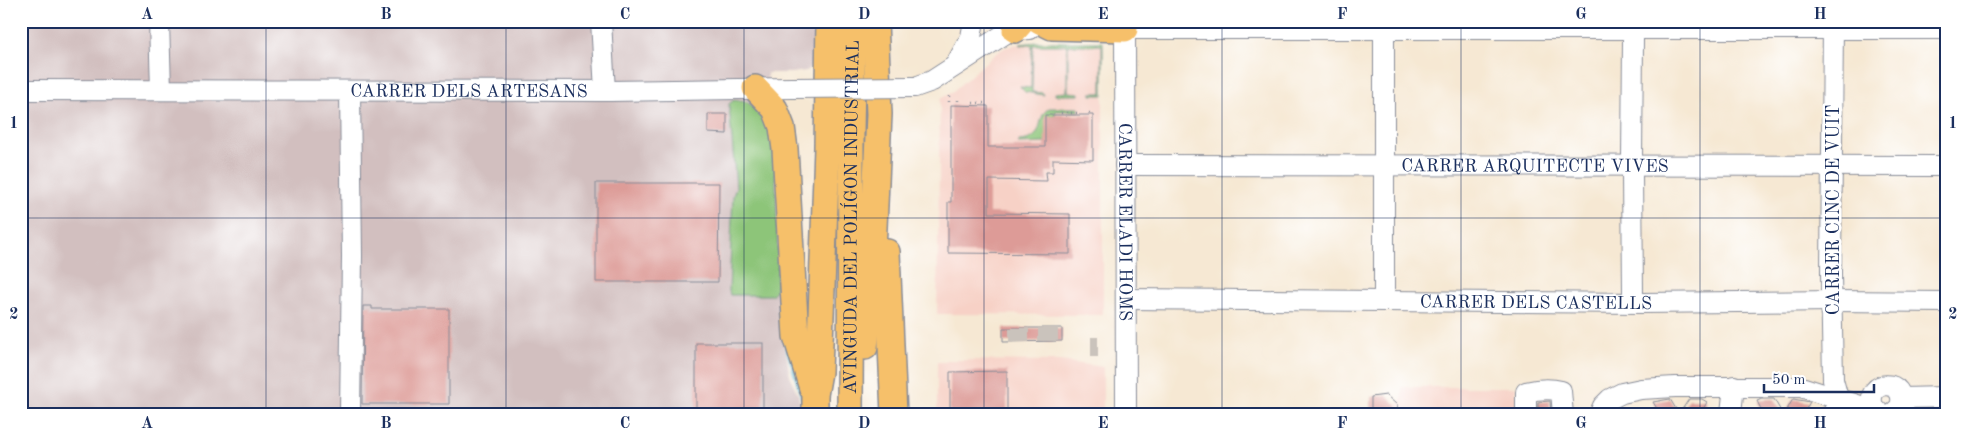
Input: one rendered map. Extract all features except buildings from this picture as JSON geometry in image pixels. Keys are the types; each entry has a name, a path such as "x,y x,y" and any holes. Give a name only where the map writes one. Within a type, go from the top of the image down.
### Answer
{"main road":[{"path":"815,405 820,362 829,21"},
{"name":"AVINGUDA DEL POLÍGON INDUSTRIAL","path":"850,411 853,21"},
{"path":"1046,24 1088,29 1125,25"},
{"path":"850,411 863,373 872,273 879,114 878,25"},
{"path":"755,88 775,109 782,127 785,149 796,336 815,405"},
{"path":"876,184 884,194 894,415"}],"street":[{"path":"159,21 160,90"},
{"path":"601,21 605,91"},
{"path":"955,66 971,37 974,21"},
{"path":"955,66 1019,26 1046,24"},
{"path":"1125,25 1833,25 1946,29"},
{"name":"CARRER ELADI HOMS","path":"1125,25 1126,415"},
{"path":"1384,25 1384,300"},
{"name":"CARRER CINC DE VUIT","path":"1833,25 1833,380 1835,407"},
{"path":"1633,39 1633,295"},
{"name":"CARRER DELS ARTESANS","path":"21,90 605,91 915,87 932,81 955,66"},
{"path":"350,90 352,256 350,413"},
{"name":"CARRER ARQUITECTE VIVES","path":"1125,165 1946,166"},
{"name":"CARRER DELS CASTELLS","path":"1126,299 1642,303 1946,302"},
{"path":"1835,407 1884,385 1889,385 1898,389 1888,412"},
{"path":"1731,413 1734,386"},
{"path":"1599,415 1610,399 1641,389 1675,387 1801,387 1835,407 1888,412 1946,397"},
{"path":"1526,415 1526,392 1537,389 1552,389 1561,391 1563,415"},
{"path":"1876,389 1871,398 1873,407 1888,412"}],"path":[{"path":"949,102 950,95"},
{"path":"973,103 988,103"},
{"path":"1061,113 1078,113"}],"shaded area":[{"path":"21,21 816,21 814,64 806,71 767,73 785,345 790,377 798,394 803,415 21,415"},
{"path":"1038,42 1103,42 1103,315 937,314 940,99 951,93 1004,48"},
{"path":"946,360 1060,361 1103,367 1103,415 937,415 937,362 946,362"},
{"path":"1402,387 1516,387 1516,415 1398,415 1397,405 1402,399"}],"green space":[{"path":"1038,42 1103,42 1103,95 1091,95 1091,93 1102,93 1102,45 1068,45 1068,92 1079,93 1079,95 1055,95 1055,93 1067,92 1067,45 1033,45 1032,92 1043,93 1044,95 1025,92 1020,87 1031,88 1032,45 1020,44"},
{"path":"734,100 747,102 761,114 769,124 775,146 778,262 776,289 772,295 730,295 729,291 733,196 736,187 729,104"},
{"path":"1050,108 1079,108 1079,111 1056,111 1045,143 1019,144 1019,141 1028,140 1034,136 1042,116"}],"waterway":[{"path":"786,343 804,402"}],"tunnel":[{"path":"1019,328 1019,342"},
{"path":"1048,328 1048,341"},
{"path":"1091,347 1098,347"}]}
